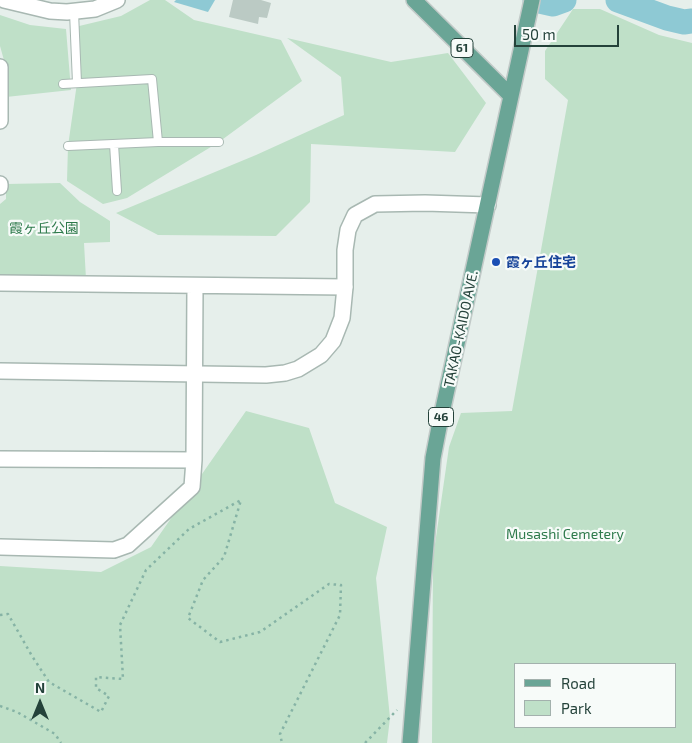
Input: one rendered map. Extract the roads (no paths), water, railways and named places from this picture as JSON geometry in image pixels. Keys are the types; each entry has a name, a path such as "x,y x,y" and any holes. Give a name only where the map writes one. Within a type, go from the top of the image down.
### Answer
{"main road":[{"name":"61","path":"414,0 511,96"},
{"name":"46","path":"511,96 532,0"},
{"name":"TAKAO-KAIDO AVE.","path":"410,743 433,458 511,96"}],"street":[{"path":"4,0 50,11 74,12 95,9 117,0"},
{"path":"0,67 0,121"},
{"path":"0,371 266,375 285,373 298,369 321,355 333,341 342,318 345,287 345,250 348,230 355,215 375,204 425,202 488,205"},
{"path":"0,283 345,287"},
{"path":"0,547 114,550 128,545 192,487 194,460 195,286"},
{"path":"0,459 194,460"}],"lane":[{"path":"74,12 77,83"},
{"path":"63,84 152,79 158,142"},
{"path":"68,146 158,142 219,142"},
{"path":"114,144 116,191"}],"water":[{"path":"176,0 215,0 208,12 174,2"}],"waterway":[{"path":"535,0 553,4 564,0"},
{"path":"618,0 667,18 684,22 692,21"}],"place":[{"name":"霞ヶ丘住宅","path":"496,262"}],"park label":[{"name":"霞ヶ丘公園","path":"44,228"},
{"name":"Musashi Cemetery","path":"565,534"}]}
